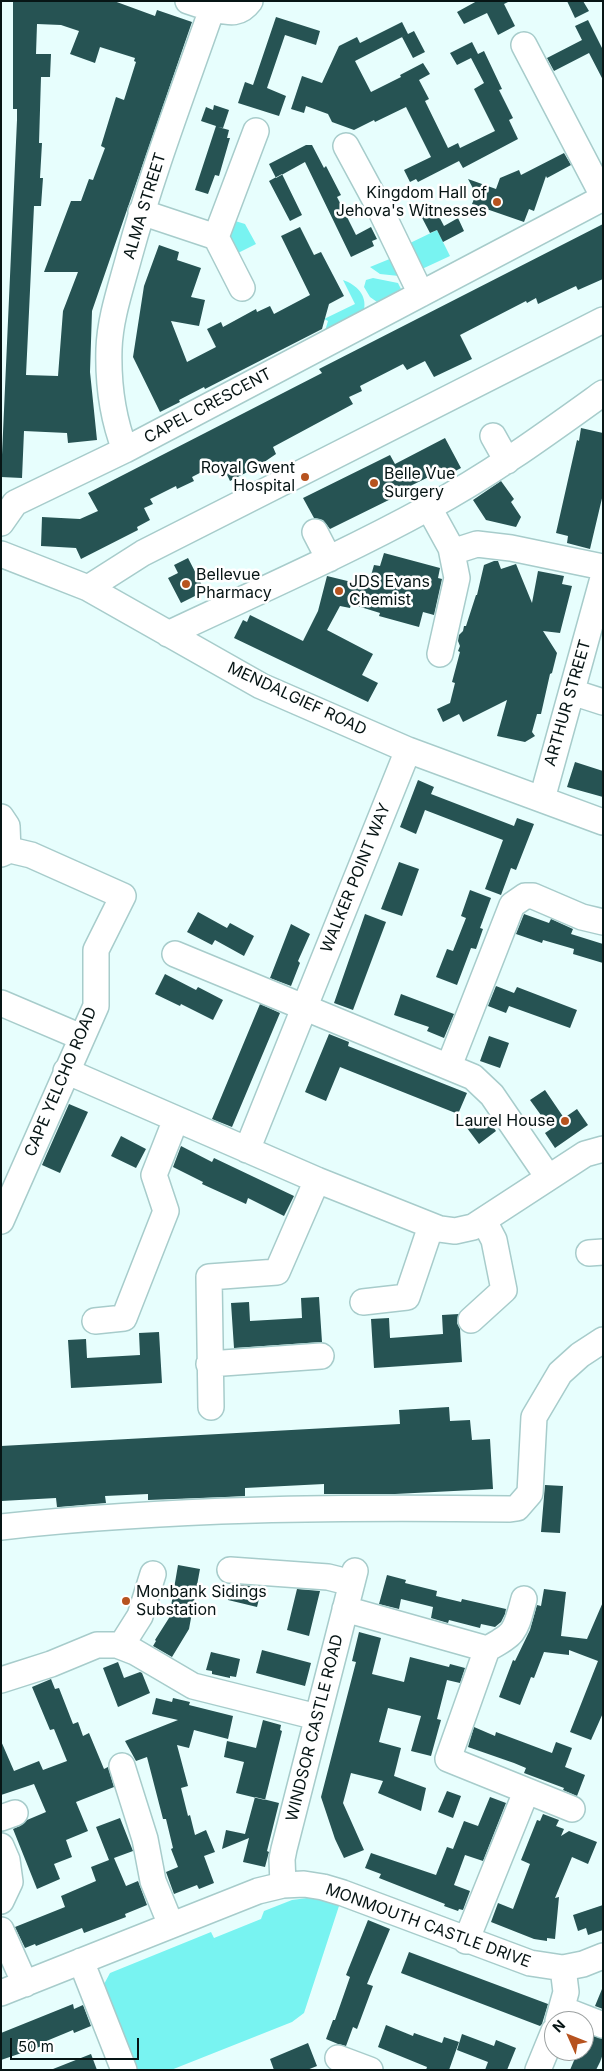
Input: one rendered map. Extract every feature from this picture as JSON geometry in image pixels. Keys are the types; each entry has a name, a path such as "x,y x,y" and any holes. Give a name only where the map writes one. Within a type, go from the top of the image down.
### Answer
{"street":[{"path":"188,1 212,10 233,13 246,7 250,1"},
{"name":"ALMA STREET","path":"125,450 117,429 110,381 109,349 112,320 141,212 212,10"},
{"name":"CAPEL CRESCENT","path":"6,507 125,450 603,197 524,44"},
{"path":"216,237 256,130"},
{"path":"346,146 379,207 421,294"},
{"path":"141,212 216,237 242,288"},
{"path":"88,588 144,553 603,320"},
{"path":"168,634 329,559 429,508 507,461 603,393"},
{"path":"494,436 507,461"},
{"path":"429,508 452,552 457,578 440,654"},
{"path":"315,532 329,559"},
{"path":"452,552 477,544 511,548 603,567"},
{"name":"MENDALGIEF ROAD","path":"1,554 88,588 261,686 408,750 603,822"},
{"name":"ARTHUR STREET","path":"542,799 603,578"},
{"path":"572,692 603,702"},
{"name":"WALKER POINT WAY","path":"247,1150 408,750"},
{"path":"1,817 7,826 5,852"},
{"name":"CAPE YELCHO ROAD","path":"3,1213 96,1006 96,950 123,896 31,856 5,852"},
{"path":"449,1066 512,905 525,896 533,896 582,917 603,922"},
{"path":"175,954 473,1077 484,1085 548,1177"},
{"path":"1,1003 81,1037"},
{"path":"66,1071 317,1180 440,1229 455,1231 472,1227 484,1221 584,1154 603,1149"},
{"path":"95,1320 124,1318 166,1210 154,1175 176,1119"},
{"path":"211,1407 209,1277 277,1272 317,1180"},
{"path":"470,1320 504,1290 494,1240 484,1221"},
{"path":"363,1302 407,1297 431,1226"},
{"path":"1,1526 246,1509 517,1508 530,1493 534,1418 560,1374 580,1354 603,1340"},
{"path":"210,1364 321,1356"},
{"name":"WINDSOR CASTLE ROAD","path":"230,1570 353,1577 284,1849 282,1860 283,1885"},
{"path":"121,1646 140,1616 153,1574"},
{"path":"524,1599 515,1628 511,1634 486,1649 448,1759 572,1809"},
{"path":"345,1609 486,1649"},
{"path":"1,1680 51,1664 97,1645 108,1644 121,1646 135,1652 193,1686 317,1717"},
{"path":"122,1766 145,1839 153,1881 171,1926"},
{"path":"466,1941 526,1792"},
{"path":"1,1846 7,1860 10,1882 1,1901"},
{"name":"MONMOUTH CASTLE DRIVE","path":"1,1993 250,1894 283,1885 323,1887 530,1963 564,1968 583,1964 603,1956"},
{"path":"1,1930 25,1984"},
{"path":"81,1961 124,2070"},
{"path":"561,2011 566,1992 564,1968"},
{"path":"538,2070 544,2055"},
{"path":"338,2058 370,2070"}],"shaded area":[{"path":"232,220 245,224 256,244 232,256 228,249"},
{"path":"437,230 450,256 422,269 408,244"},
{"path":"392,258 399,276 380,274 370,267"},
{"path":"373,278 398,283 401,289 377,302 370,297 364,287 366,280"},
{"path":"343,280 360,291 364,300 364,310 325,331 328,321 324,319 355,304"},
{"path":"307,1898 339,1906 304,2013 292,2022 171,2070 137,2070 103,1986 110,1973 211,1932 214,1938 261,1919 264,1911 292,1900"}],"building":[{"path":"13,1 114,1 155,16 157,10 192,22 92,311 90,372 97,440 68,443 67,433 24,431 22,478 1,477 17,120 17,109 13,109","holes":["37,24 61,25 79,31 70,54 95,63 100,47 135,58 134,61 136,62 124,100 116,97 101,146 105,148 93,180 89,179 81,201 71,201 44,272 78,272 63,311 58,376 26,375 34,206 41,206 43,178 40,178 42,143 39,143 41,77 50,77 51,54 36,54"]},
{"path":"477,1 510,1 504,4 515,26 498,35 487,13 464,24 457,12"},
{"path":"567,1 583,1 589,11 575,18"},
{"path":"276,17 320,31 316,45 285,35 267,88 286,96 279,116 238,103 245,82 253,85"},
{"path":"588,20 603,50 603,80 589,53 554,71 547,58 582,40 575,26"},
{"path":"402,22 408,34 355,61 371,92 401,77 400,75 423,63 430,74 419,80 429,99 425,101 448,148 458,143 460,148 495,131 474,89 484,83 471,58 457,65 450,53 472,42 478,54 484,51 502,89 499,90 513,118 509,120 518,139 463,168 459,161 418,182 416,179 410,182 404,170 431,157 406,107 354,130 332,122 328,114 306,106 304,113 291,109 302,76 322,83 339,46 357,37 360,43"},
{"path":"414,31 425,52 413,58 402,37"},
{"path":"214,105 229,110 223,128 218,127 229,130 227,138 230,138 219,176 215,175 208,194 195,190 216,126 201,121 206,107 213,110"},
{"path":"306,145 312,145 324,168 326,166 341,195 337,197 356,235 371,227 377,239 372,241 374,246 351,257 305,162 276,178 269,164"},
{"path":"564,153 571,165 547,178 546,176 534,211 529,209 524,222 472,204 476,194 468,179 496,189 500,178 519,170 521,175"},
{"path":"282,174 302,215 290,221 269,181"},
{"path":"433,205 444,226 458,218 464,231 443,242 437,230 430,233 419,212"},
{"path":"603,224 603,279 578,290 576,286 538,304 536,298 527,303 526,301 460,335 472,359 434,377 425,361 407,370 403,364 360,386 362,391 349,397 353,404 273,447 276,454 257,467 230,481 221,462 192,477 194,481 177,489 176,486 150,499 153,504 144,508 150,520 137,527 138,530 81,559 76,548 41,546 42,517 80,519 98,511 88,493 322,373 319,369"},
{"path":"300,227 314,255 321,252 344,296 329,304 322,329 205,389 204,387 160,412 133,357 144,286 159,245 179,252 177,260 201,268 191,297 205,300 199,326 171,321 187,362 216,347 207,329 221,322 223,327 256,309 257,312 270,306 274,314 310,295 281,236"},
{"path":"581,428 603,433 603,494 590,549 567,543 568,536 556,533"},
{"name":"Belle Vue Surgery","path":"445,438 461,468 444,477 441,471 402,490 403,493 330,529 323,520 314,518 303,498 390,455 395,464"},
{"path":"501,481 514,499 511,502 521,517 516,527 486,520 473,500"},
{"path":"384,553 440,568 438,578 442,579 434,615 423,612 419,627 379,616 380,613 351,604 350,608 340,606 327,630 373,654 362,675 378,683 368,702 234,638 243,620 247,622 250,615 303,641 318,611 327,576 368,586 374,565 380,566"},
{"name":"Bellevue Pharmacy","path":"188,558 205,591 181,603 168,578 178,573 174,565"},
{"path":"498,561 501,569 516,564 532,603 538,571 564,576 562,584 572,586 560,633 543,631 557,653 541,714 537,714 532,732 535,736 525,742 497,736 507,700 463,722 459,714 443,722 437,709 450,703 455,683 452,682 460,652 458,651 460,646 458,641 459,635 463,631 464,626 466,626 477,595 484,565"},
{"path":"575,762 603,771 603,797 567,787"},
{"path":"418,780 434,787 431,794 514,826 517,818 534,824 516,870 511,868 501,895 485,889 503,840 425,810 416,834 400,827"},
{"path":"399,862 419,869 402,916 381,909"},
{"path":"470,890 491,898 480,928 483,929 476,949 471,948 457,985 436,977 447,949 453,951 466,918 461,916"},
{"path":"198,912 227,928 230,923 254,936 244,956 215,940 212,945 187,932"},
{"path":"365,914 386,922 353,1010 334,1003"},
{"path":"524,914 549,923 551,919 573,929 571,934 603,944 603,963 573,954 574,949 543,940 542,943 516,934"},
{"path":"291,924 310,934 298,961 300,963 291,986 270,978"},
{"path":"165,974 196,990 198,987 223,1000 213,1020 181,1004 180,1006 155,994"},
{"path":"496,986 514,993 517,987 577,1010 570,1028 509,1006 506,1013 488,1006"},
{"path":"401,994 454,1014 444,1038 427,1031 429,1027 394,1015"},
{"path":"260,1004 280,1013 232,1127 212,1119"},
{"path":"329,1034 349,1042 348,1046 467,1093 458,1114 340,1067 326,1101 305,1092"},
{"path":"489,1036 509,1043 500,1068 480,1061"},
{"name":"Laurel House","path":"545,1090 564,1118 577,1109 588,1125 555,1148 545,1133 551,1129 530,1100"},
{"path":"69,1104 88,1112 60,1173 42,1165"},
{"path":"481,1117 486,1117 496,1131 479,1144 467,1128"},
{"path":"121,1136 146,1149 136,1168 111,1156"},
{"path":"181,1146 212,1162 214,1158 294,1196 284,1216 248,1198 246,1204 202,1184 203,1182 173,1167"},
{"path":"319,1297 322,1342 234,1348 231,1303 249,1302 250,1321 302,1318 301,1298"},
{"path":"459,1314 457,1323 460,1329 462,1362 374,1368 371,1319 389,1318 390,1338 443,1334 442,1315"},
{"path":"159,1332 162,1383 71,1388 68,1340 86,1339 87,1358 140,1355 139,1333"},
{"path":"449,1407 450,1421 470,1420 472,1440 490,1439 493,1489 395,1494 324,1494 324,1484 245,1488 245,1496 148,1500 148,1494 105,1496 106,1503 59,1507 57,1507 56,1498 1,1501 1,1446 400,1424 399,1410"},
{"path":"545,1485 563,1486 560,1533 541,1532"},
{"path":"178,1565 200,1569 189,1629 172,1657 153,1646 169,1618"},
{"path":"387,1575 406,1580 405,1583 437,1591 436,1596 461,1602 462,1599 506,1609 505,1614 501,1622 495,1627 481,1624 480,1628 449,1620 448,1623 431,1618 433,1607 401,1599 399,1609 379,1604"},
{"path":"231,1584 262,1587 257,1607 228,1600"},
{"path":"297,1589 320,1591 309,1636 287,1630"},
{"path":"544,1589 566,1592 561,1636 587,1639 603,1602 603,1713 591,1740 570,1732 598,1661 569,1650 569,1655 544,1652 534,1678 531,1677 520,1705 499,1697 513,1660 515,1661 530,1630 537,1605 541,1606"},
{"path":"359,1632 381,1638 372,1674 404,1682 410,1657 449,1667 450,1664 465,1668 460,1683 447,1680 437,1719 441,1720 431,1756 411,1751 421,1716 388,1708 379,1742 401,1748 394,1776 426,1788 421,1811 378,1793 383,1781 351,1773 343,1803 364,1850 344,1858 335,1839 321,1797 356,1662 352,1661"},
{"path":"262,1650 311,1663 305,1686 256,1673"},
{"path":"211,1652 240,1659 236,1677 230,1676 230,1678 212,1674 212,1671 206,1670"},
{"path":"118,1662 124,1678 142,1673 150,1693 118,1707 103,1668"},
{"path":"51,1679 55,1689 59,1688 73,1724 78,1722 83,1736 89,1733 104,1769 108,1767 114,1787 76,1802 88,1831 66,1840 72,1857 54,1864 60,1879 37,1889 13,1829 27,1820 46,1812 34,1784 1,1795 1,1741 14,1771 39,1761 43,1770 67,1761 54,1729 50,1730 32,1687"},
{"path":"156,1698 172,1702 173,1698 190,1702 189,1705 233,1716 228,1739 194,1730 189,1748 177,1745 188,1786 181,1788 188,1816 190,1815 195,1835 206,1830 215,1852 204,1856 214,1883 199,1889 197,1885 174,1894 166,1872 178,1867 171,1849 173,1848 166,1819 163,1819 147,1757 136,1761 125,1741 178,1720 152,1714"},
{"path":"263,1720 281,1725 280,1730 282,1731 265,1800 236,1793 244,1762 224,1757 227,1741 256,1748"},
{"path":"474,1727 495,1736 496,1732 552,1753 556,1742 572,1748 565,1767 585,1775 577,1796 563,1790 564,1788 524,1773 526,1768 468,1747"},
{"path":"447,1791 461,1796 453,1818 438,1812"},
{"path":"255,1797 279,1803 265,1867 243,1862 249,1838 222,1849 226,1830 245,1834"},
{"path":"490,1797 506,1803 483,1861 465,1855 454,1885 470,1891 463,1910 459,1909 458,1911 444,1906 445,1904 379,1878 381,1874 365,1868 371,1853 436,1875 447,1847 453,1849 464,1821 478,1826"},
{"path":"543,1814 559,1820 556,1826 564,1829 561,1836 569,1831 597,1842 588,1864 572,1857 555,1898 559,1897 555,1939 547,1938 547,1941 534,1939 491,1922 498,1903 513,1909 530,1864 521,1860 537,1820 540,1821"},
{"path":"120,1818 133,1851 114,1858 126,1886 138,1881 147,1905 125,1914 126,1917 84,1933 82,1928 36,1946 35,1944 25,1948 15,1927 65,1907 61,1896 96,1881 91,1867 109,1860 96,1827"},
{"path":"603,1905 603,1930 588,1935 586,1928 578,1931 573,1915"},
{"path":"368,1920 390,1929 367,1984 373,1986 357,2029 353,2027 346,2046 326,2039 333,2020 335,2020 350,1977 346,1975"},
{"path":"409,1952 548,2004 540,2026 401,1973"},
{"path":"603,1989 603,2009 595,2006"},
{"path":"73,2004 74,2009 83,2005 91,2026 74,2033 73,2030 44,2042 45,2045 1,2060 1,2033"},
{"path":"386,2025 413,2036 414,2033 442,2043 444,2037 459,2042 449,2070 426,2070 427,2067 378,2047"},
{"path":"462,2034 494,2046 496,2040 516,2048 507,2070 485,2070 488,2062 457,2050"},
{"path":"594,2036 603,2039 603,2054 596,2070 570,2070 574,2061 594,2061"},
{"path":"308,2043 317,2066 307,2070 274,2070 270,2059"},
{"path":"91,2054 97,2070 53,2070 53,2069"}],"place":[{"name":"Kingdom Hall of Jehova's Witnesses","path":"497,202"},
{"name":"Royal Gwent Hospital","path":"305,477"},
{"name":"Belle Vue Surgery","path":"374,483"},
{"name":"Bellevue Pharmacy","path":"186,584"},
{"name":"JDS Evans Chemist","path":"339,591"},
{"name":"Laurel House","path":"565,1121"},
{"name":"Monbank Sidings Substation","path":"126,1601"}]}
